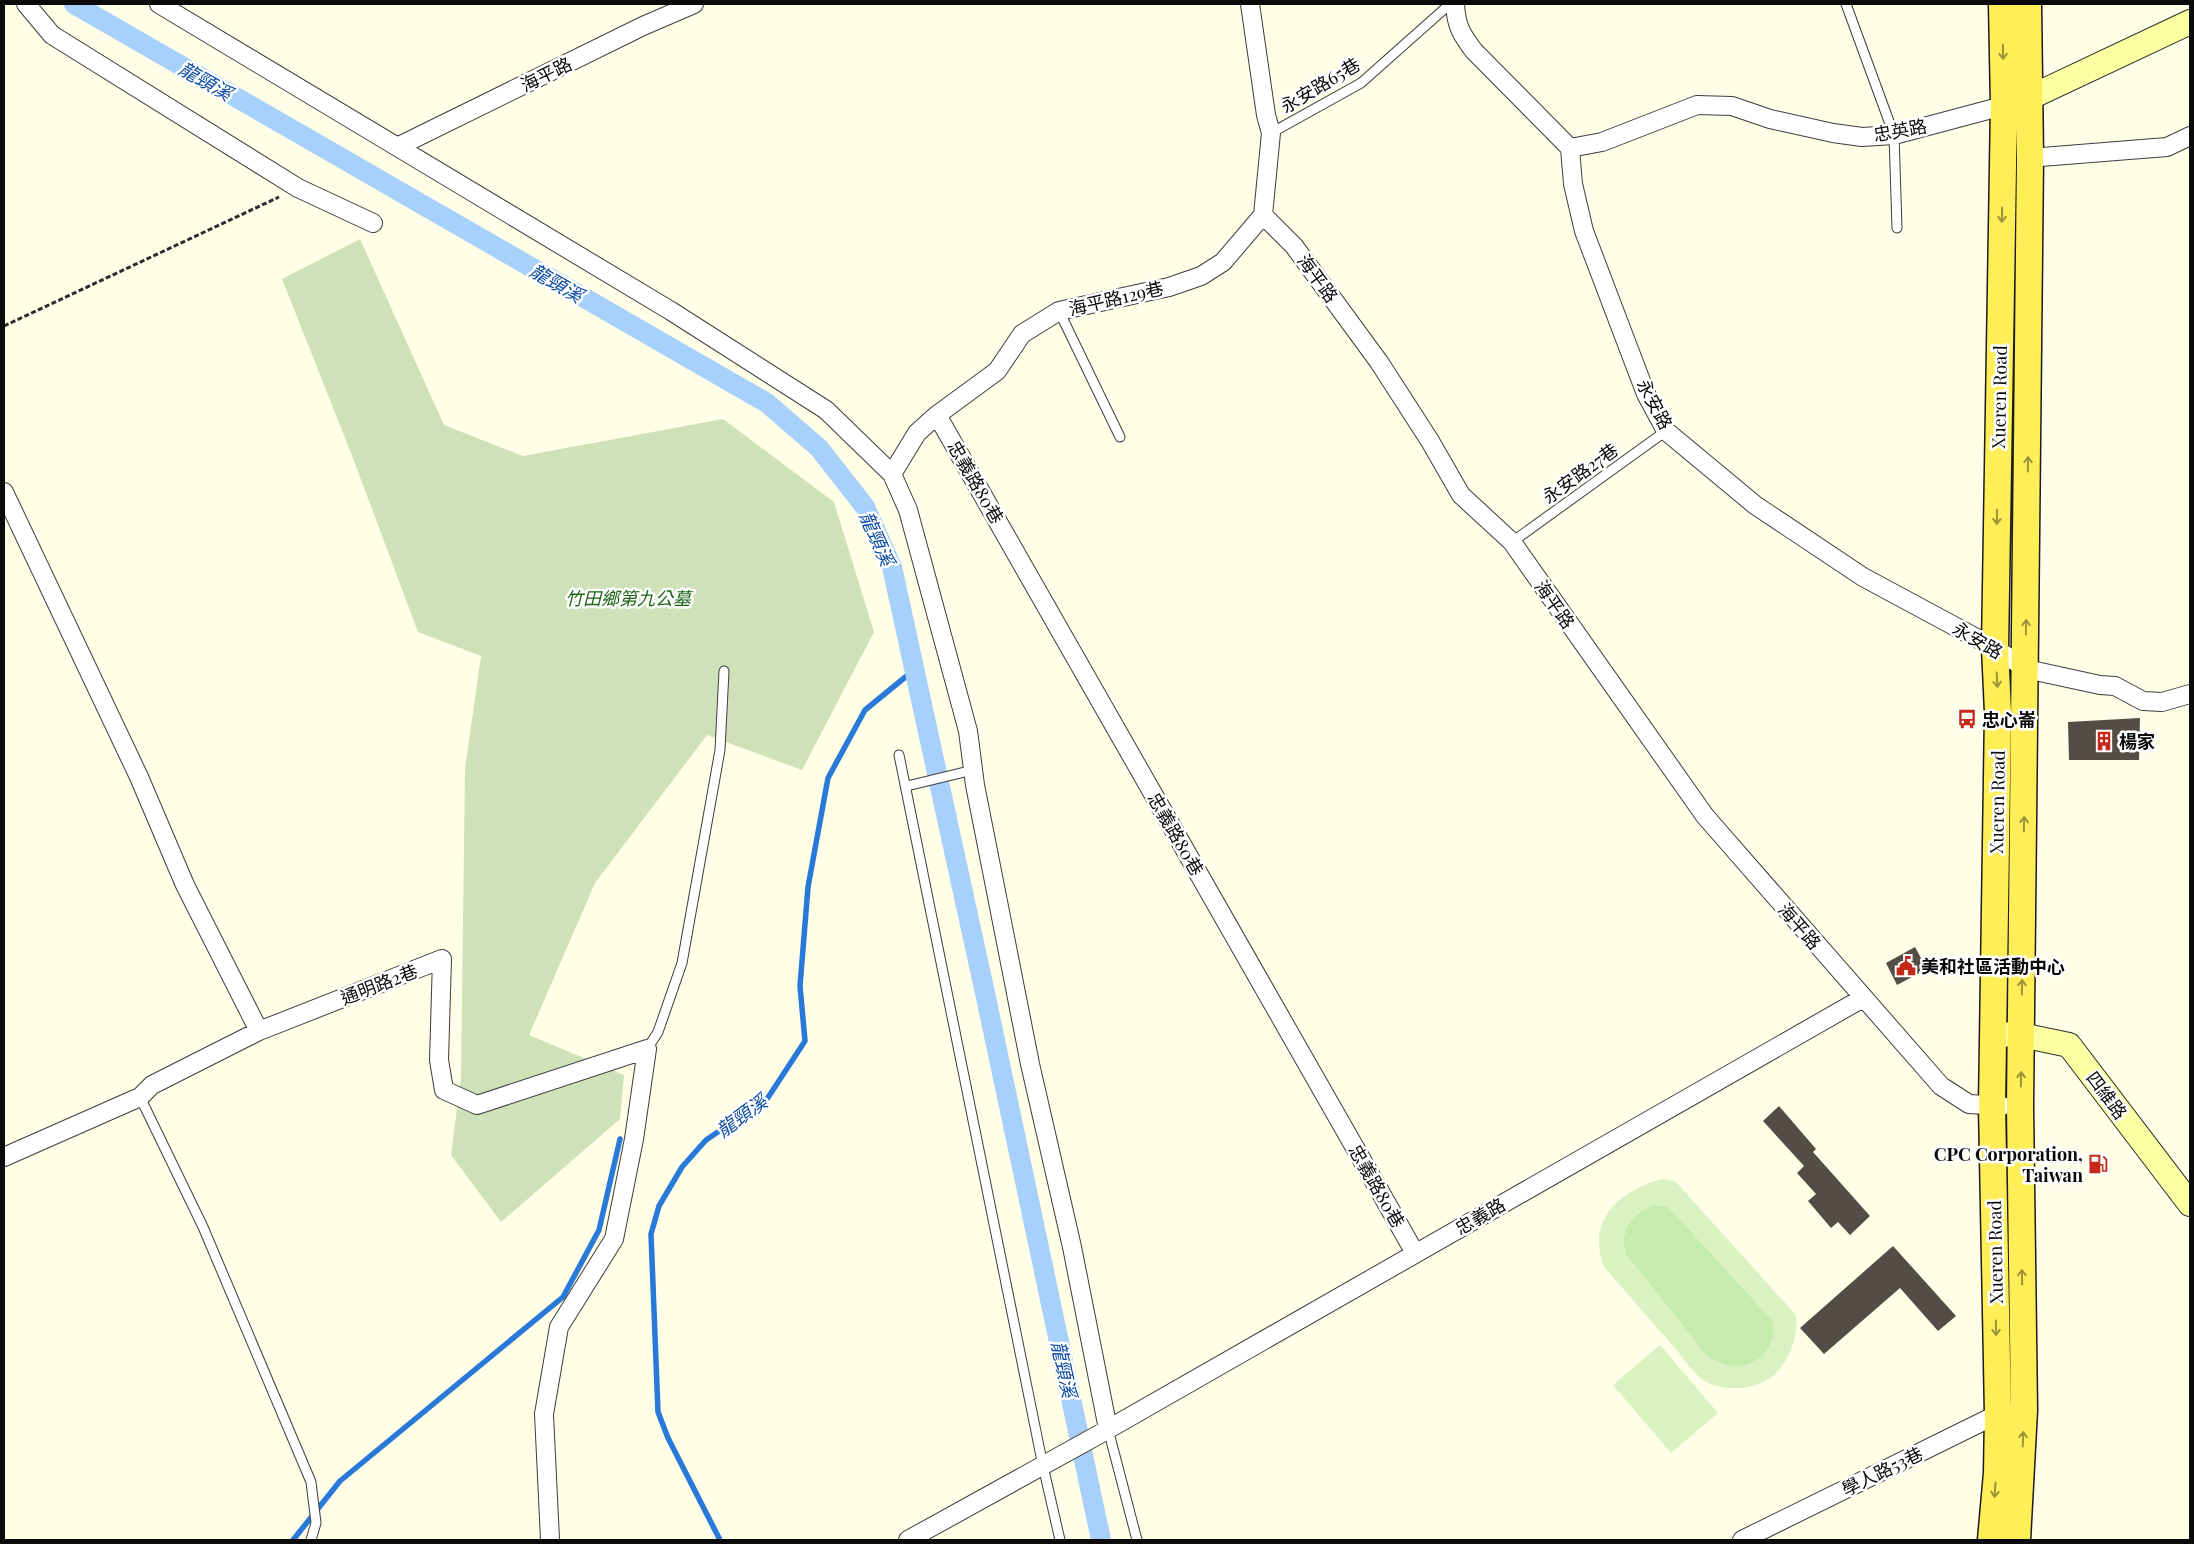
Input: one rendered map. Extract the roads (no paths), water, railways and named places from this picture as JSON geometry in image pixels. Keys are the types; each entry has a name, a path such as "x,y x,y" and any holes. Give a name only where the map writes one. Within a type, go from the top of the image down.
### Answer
{"main road":[{"name":"Xueren Road","path":"1991,1540 1998,1414 1992,1106 1995,1034 1998,712 1995,648 2004,106 2002,4"},
{"name":"Xueren Road","path":"2017,1540 2024,1410 2020,1106 2031,97 2028,4"},
{"name":"忠英路","path":"2031,97 2190,22"},
{"name":"四維路","path":"1995,1034 2021,1035 2069,1045 2190,1204"}],"street":[{"path":"26,4 52,35 298,188 374,223"},
{"path":"159,4 399,146 663,306 826,410 892,474 911,520 968,731 973,770 1028,1054 1072,1247 1103,1432"},
{"name":"海平路","path":"399,146 644,26 694,4"},
{"path":"1250,4 1266,115 1271,133 1263,215"},
{"path":"1455,4 1456,21 1462,34 1474,51 1570,148"},
{"name":"忠英路","path":"1570,148 1602,142 1697,105 1732,106 1770,120 1862,137 1894,135 2031,97"},
{"path":"2030,158 2167,147 2190,136"},
{"name":"永安路","path":"1570,148 1573,184 1584,232 1646,394 1666,431 1755,505 1862,577 1995,648 2026,670"},
{"name":"海平路","path":"1263,215 1294,246 1379,362 1430,441 1461,495 1512,542 1705,816 1941,1086 1968,1104 2020,1106"},
{"name":"海平路129巷","path":"892,474 917,434 938,415 996,371 1022,334 1059,311 1169,286 1201,276 1224,262 1263,215"},
{"name":"忠義路80巷","path":"938,415 1415,1253"},
{"path":"4,492 139,778 185,885 259,1031"},
{"path":"2026,670 2100,686 2116,686 2143,701 2162,702 2190,694"},
{"name":"通明路2巷","path":"4,1157 140,1097 152,1085 259,1031 442,959 439,1060 444,1090 477,1105 647,1049"},
{"name":"忠義路","path":"908,1540 1103,1432 1863,998"},
{"path":"550,1540 544,1414 559,1327 614,1239 634,1139 647,1049"},
{"name":"學人路53巷","path":"1742,1540 1998,1414 2024,1410"}],"lane":[{"name":"永安路65巷","path":"1271,133 1361,83 1450,4"},
{"path":"1846,4 1894,135 1897,228"},
{"path":"1059,311 1120,437"},
{"name":"永安路27巷","path":"1512,542 1666,431"},
{"path":"647,1049 658,1032 682,963 720,750 724,671"},
{"path":"899,755 1048,1463 1060,1540"},
{"path":"907,786 973,770"},
{"path":"140,1097 203,1227 311,1482 316,1521 311,1540"},
{"path":"1103,1432 1137,1540"}],"waterway":[{"name":"龍頸溪","path":"74,4 767,403 819,448 865,507 892,567 1101,1540"},
{"name":"龍頸溪","path":"720,1540 668,1438 658,1412 651,1234 659,1206 682,1167 706,1140 767,1099 805,1041 800,986 808,887 828,778 865,710 914,670"},
{"path":"293,1540 340,1481 563,1297 599,1230 620,1139"}],"place":[{"name":"忠心崙","path":"1967,719"},
{"name":"楊家","path":"2104,741"},
{"name":"美和社區活動中心","path":"1906,966"},
{"name":"CPC Corporation, Taiwan","path":"2098,1164"}],"park label":[{"name":"竹田鄉第九公墓","path":"628,598"}]}
